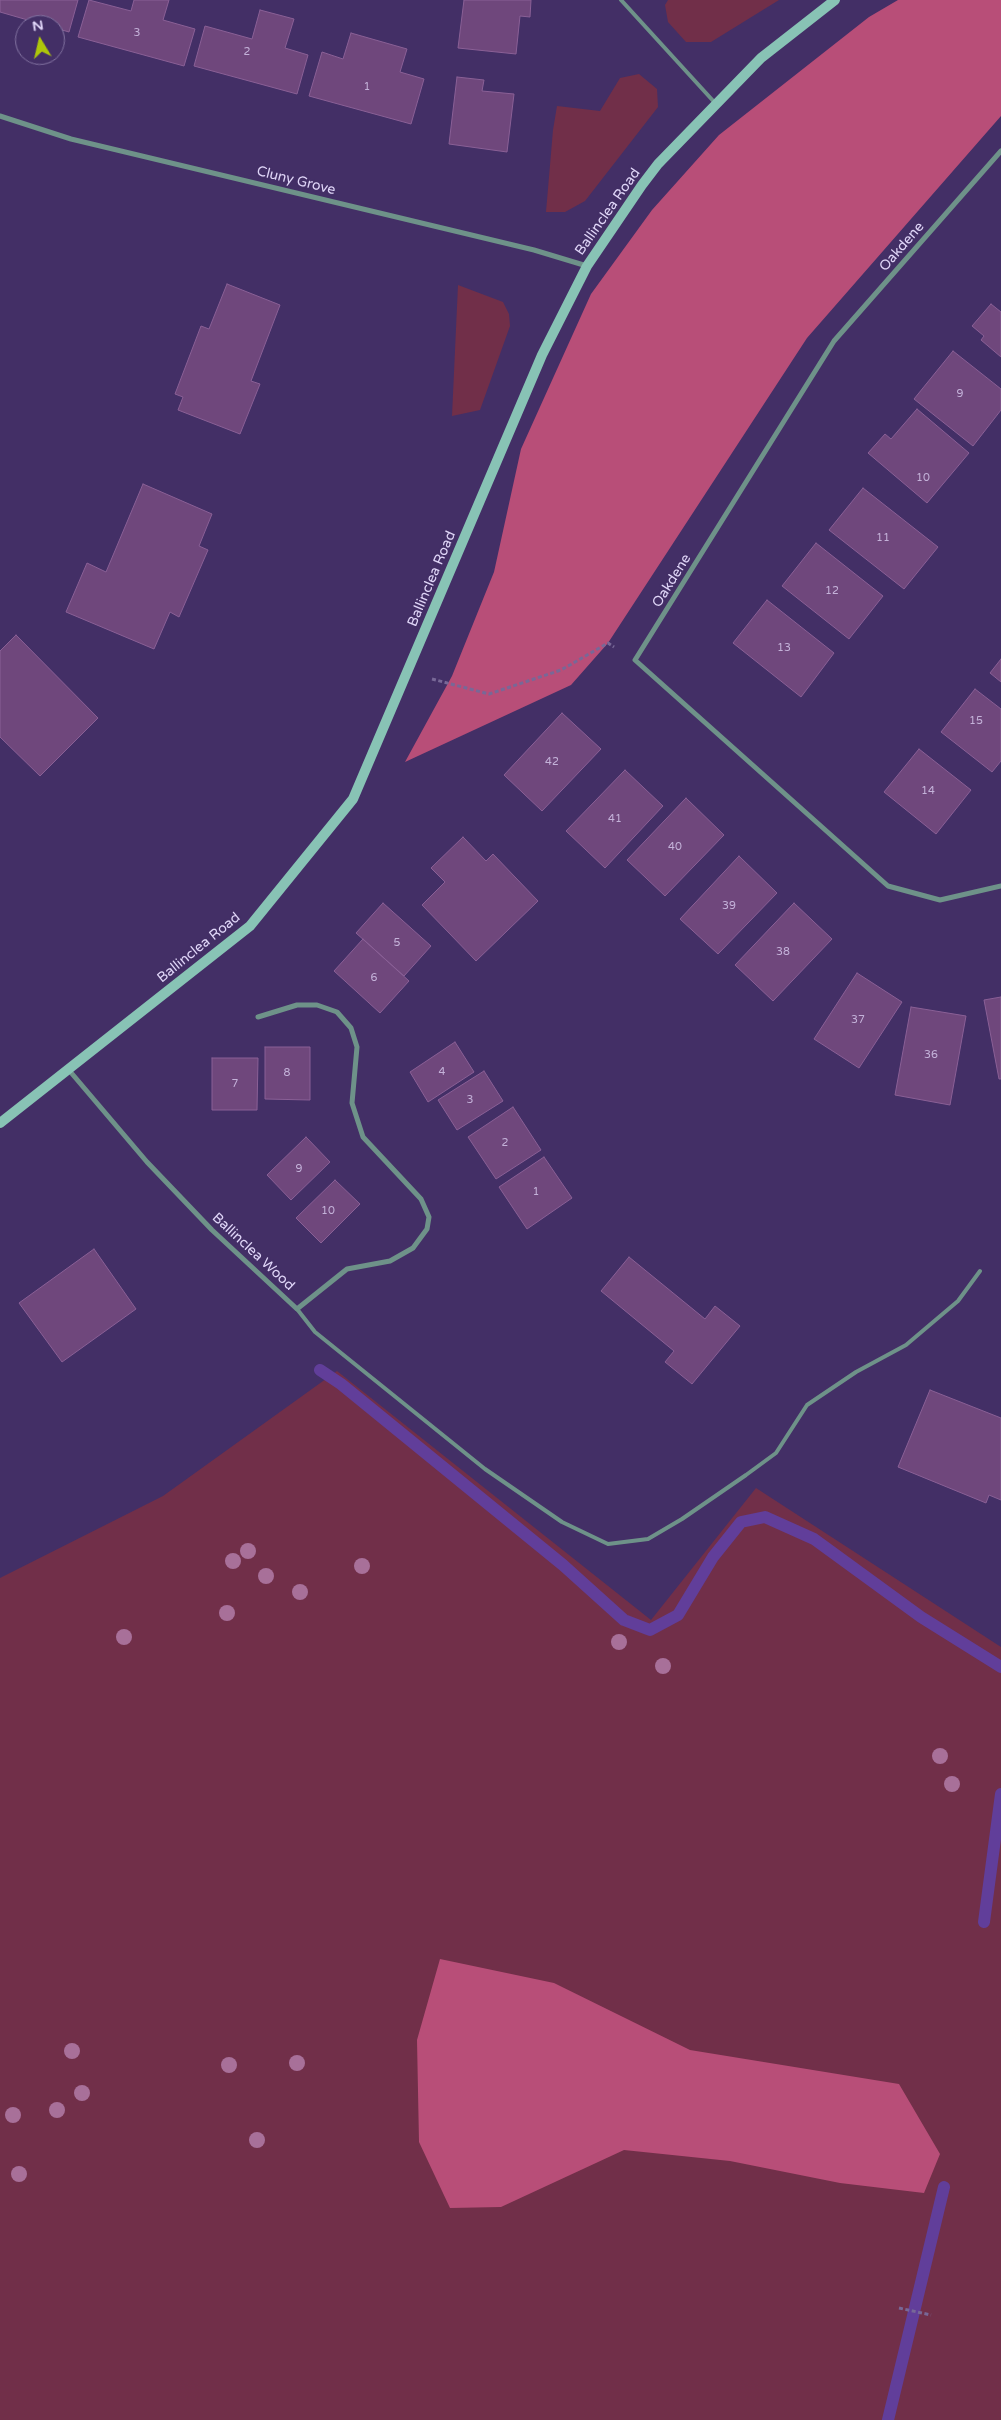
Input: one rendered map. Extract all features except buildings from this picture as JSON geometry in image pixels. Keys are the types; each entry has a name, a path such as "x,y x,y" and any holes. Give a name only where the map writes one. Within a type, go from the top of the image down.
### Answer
{"street":[{"name":"Ballinclea Road","path":"0,1122 250,926 353,799 542,355 587,266 658,164 760,58 835,0"},
{"name":"Cluny Grove","path":"0,116 71,139 534,250 587,266"},
{"name":"Oakdene","path":"635,660 834,341 1001,151"},
{"path":"635,660 888,886 940,900 1001,886"},
{"name":"Ballinclea Wood","path":"68,1069 148,1162 205,1223 296,1309 347,1269 390,1261 413,1248 426,1229 429,1217 421,1199 363,1137 352,1103 357,1047 352,1028 337,1012 317,1005 298,1005 258,1017"}],"lane":[{"path":"621,0 716,104"},
{"path":"296,1309 315,1332 485,1468 562,1522 608,1544 648,1539 682,1519 776,1453 807,1405 856,1372 906,1345 958,1301 980,1271"}],"path":[{"path":"407,673 489,694 561,670 608,643 635,660"},
{"path":"899,2308 931,2315"}],"shaded area":[{"path":"668,0 779,0 711,42 686,42 668,22 665,5"},
{"path":"898,0 1001,0 1001,116 807,338 608,643 571,685 405,762 452,676 494,572 521,449 591,294 652,210 719,135 869,17"},
{"path":"639,74 657,89 658,107 585,201 565,212 546,212 553,130 557,106 600,111 620,78"},
{"path":"458,285 503,302 509,314 510,326 480,410 452,416"},
{"path":"337,1371 651,1620 756,1488 1001,1647 1001,2420 0,2420 0,1578 163,1496"},
{"path":"440,1959 554,1983 690,2050 899,2084 940,2154 924,2193 840,2183 730,2161 624,2150 501,2207 450,2208 419,2142 417,2040"}],"waterway":[{"path":"320,1370 341,1384 563,1565 624,1620 650,1630 678,1615 713,1557 741,1522 765,1517 814,1539 921,1617 1001,1667"},
{"path":"984,1922 1001,1794"},
{"path":"888,2420 944,2187"}]}
